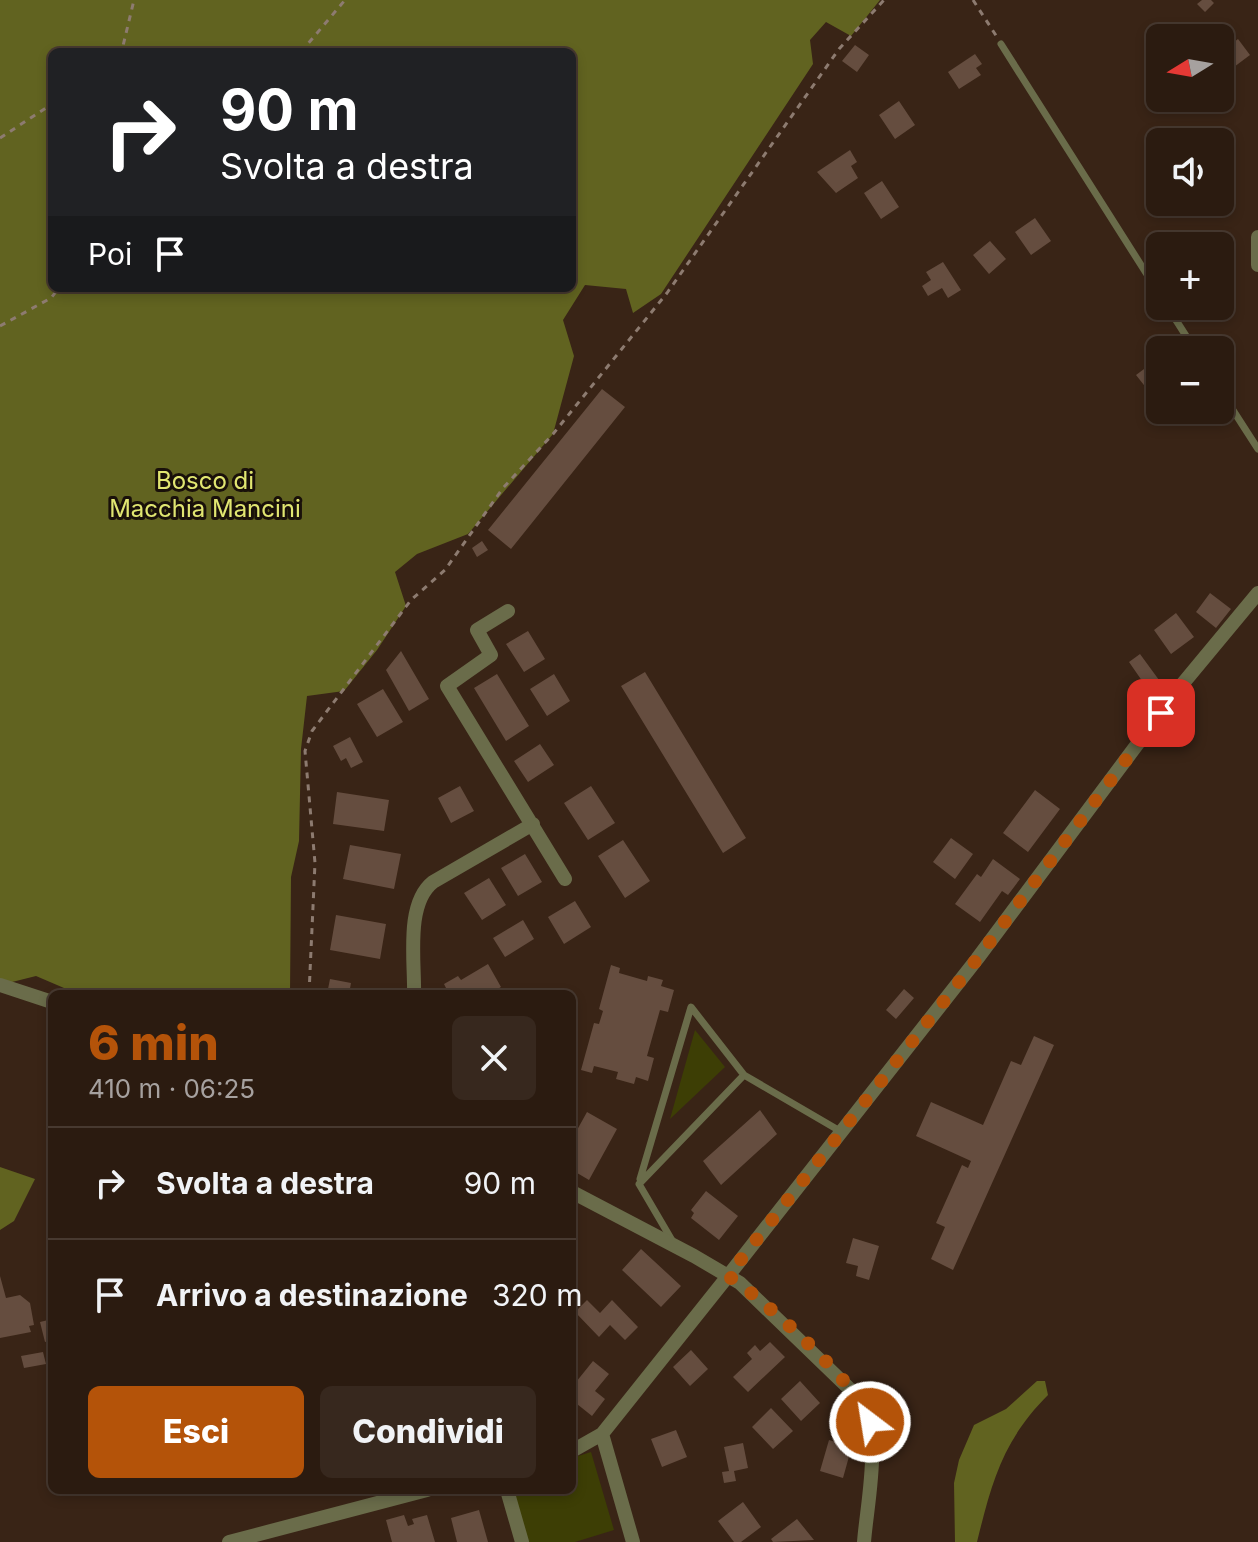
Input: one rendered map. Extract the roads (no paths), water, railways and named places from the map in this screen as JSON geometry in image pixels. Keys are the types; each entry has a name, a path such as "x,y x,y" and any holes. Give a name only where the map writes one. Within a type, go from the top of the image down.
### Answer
{"street":[{"path":"1258,237 1258,265"},
{"path":"576,1449 602,1434 728,1276 977,959 1180,687 1258,593"},
{"path":"508,611 477,630 491,655 447,686 565,879"},
{"path":"414,990 416,916 422,892 433,882 533,824"},
{"path":"0,985 48,1001"},
{"path":"576,1194 728,1276 762,1302 843,1380 866,1409 872,1444 864,1542"},
{"path":"602,1434 633,1542"},
{"path":"229,1542 412,1494"},
{"path":"508,1494 522,1542"}],"lane":[{"path":"1001,44 1146,273"},
{"path":"1234,412 1258,449"},
{"path":"675,1245 639,1184 691,1007 744,1075 840,1131"},
{"path":"639,1184 744,1075"}],"park label":[{"name":"Bosco di Macchia Mancini","path":"205,495"}]}
